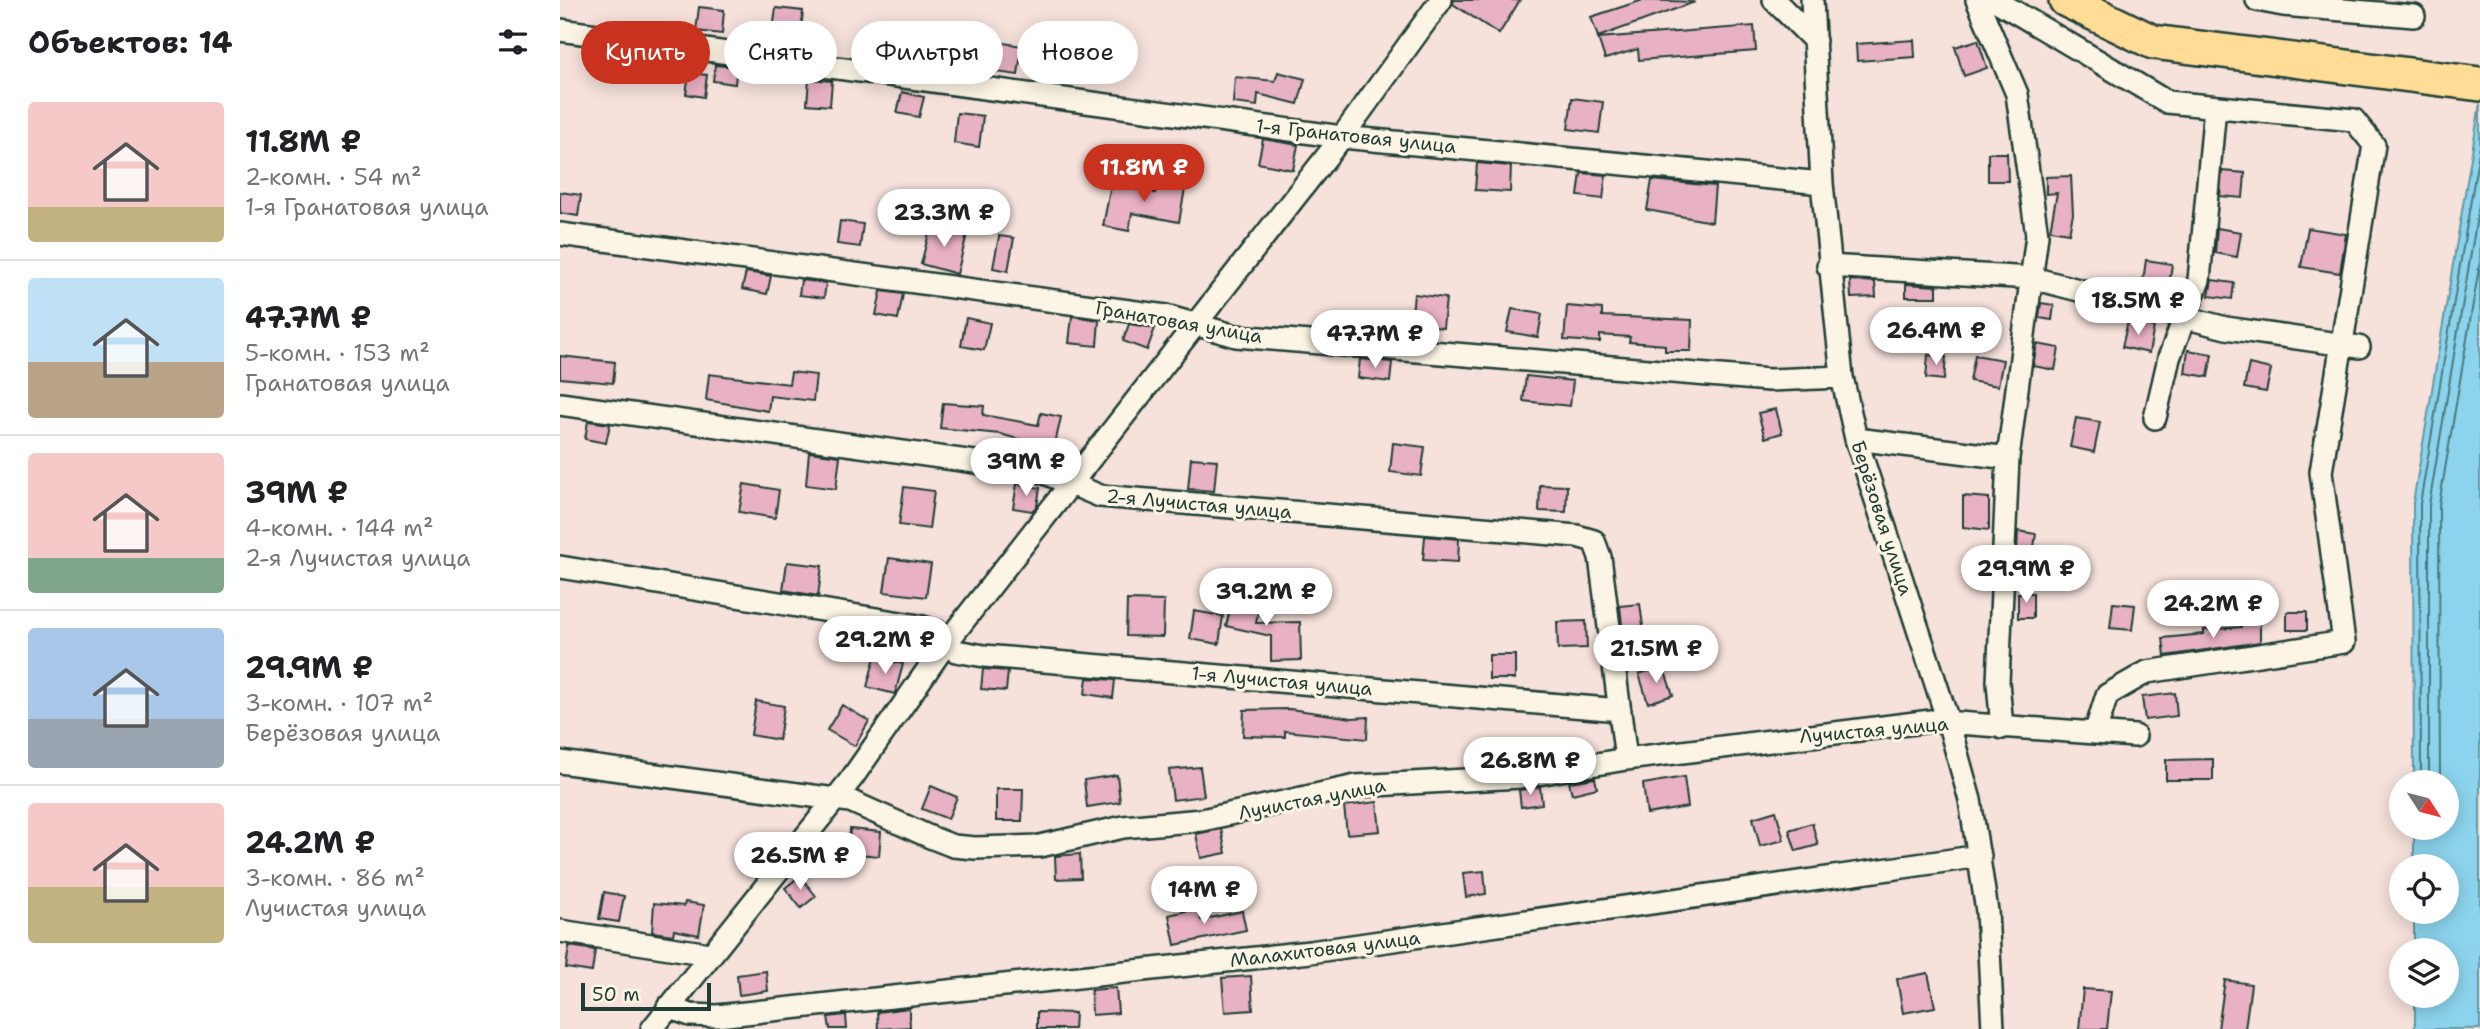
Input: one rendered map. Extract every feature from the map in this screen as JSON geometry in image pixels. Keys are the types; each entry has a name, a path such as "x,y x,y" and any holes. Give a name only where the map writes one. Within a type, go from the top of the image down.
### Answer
{"main road":[{"path":"2067,0 2153,42 2480,83"}],"street":[{"path":"652,1029 709,954 852,778 947,642 1342,137 1441,0"},
{"path":"1773,0 1815,41"},
{"name":"Берёзовая улица","path":"1812,0 1822,183 1842,377 1856,439 1948,721 1970,800 1987,911 1993,1029"},
{"path":"1977,0 2017,94 2025,134 2037,235 2008,458 1998,682 2002,728"},
{"path":"1995,0 2167,102 2354,120 2374,145 2350,345 2320,472 2344,642 2147,673 2107,695 2095,733"},
{"path":"2256,0 2283,5 2414,16"},
{"name":"1-я Гранатовая улица","path":"560,30 1342,137 1822,183"},
{"path":"2155,418 2169,358 2199,280 2215,107"},
{"name":"Гранатовая улица","path":"560,234 1166,316 1236,336 1769,380 1842,377"},
{"path":"1829,266 2032,278 2186,318 2268,335 2350,345"},
{"name":"2-я Лучистая улица","path":"560,404 1040,471 1100,496 1563,534 1594,541 1600,556 1620,710"},
{"path":"1856,439 2008,458"},
{"name":"1-я Лучистая улица","path":"560,567 919,626 936,631 957,651 984,656 1620,710"},
{"path":"1620,710 1626,759"},
{"name":"Лучистая улица","path":"560,762 867,806 953,845 975,848 1040,846 1123,827 1202,820 1356,786 1480,781 1626,759 1948,721 2002,728 2134,736"},
{"name":"Малахитовая улица","path":"668,1007 690,1015 717,1016 1270,957 1980,856"},
{"path":"560,931 709,954"}],"water":[{"path":"2480,104 2480,1029 2415,1029 2415,1008 2459,1008 2459,938 2414,938 2414,924 2459,924 2459,854 2414,854 2414,840 2459,840 2459,770 2414,770 2413,503"}],"building":[{"path":"1454,0 1520,0 1499,34 1453,4"},
{"path":"1643,0 1695,2 1598,37 1591,17"},
{"path":"699,7 724,10 722,34 710,33 710,21 697,21"},
{"path":"776,8 803,11 802,21 774,21"},
{"path":"1754,26 1756,51 1639,60 1638,49 1605,59 1598,38"},
{"path":"1914,40 1915,57 1857,61 1856,44"},
{"path":"1978,40 1987,68 1964,76 1955,47"},
{"path":"1003,43 1017,45 1017,75 1003,73"},
{"path":"715,65 724,66 724,82 713,81"},
{"path":"1278,72 1305,79 1298,104 1258,94 1257,106 1233,103 1235,77 1275,81"},
{"path":"687,84 706,84 704,97 686,94"},
{"path":"809,84 832,84 830,106 807,104"},
{"path":"902,92 924,97 919,117 897,113"},
{"path":"1572,98 1603,102 1599,133 1568,129"},
{"path":"957,113 983,116 979,147 954,143"},
{"path":"1263,139 1298,145 1293,170 1258,163"},
{"path":"1988,153 2007,153 2008,181 1988,181"},
{"path":"1477,163 1511,166 1510,192 1475,190"},
{"path":"2222,171 2245,173 2243,198 2220,196"},
{"path":"1581,173 1606,175 1603,199 1578,196"},
{"path":"2071,176 2073,214 2069,233 2050,230 2057,193 2046,194 2046,177"},
{"path":"1158,178 1186,183 1179,222 1132,213 1129,231 1103,226 1111,185 1155,193"},
{"path":"1652,180 1715,186 1712,222 1647,210"},
{"path":"560,192 581,195 578,216 560,213"},
{"path":"840,221 863,224 860,247 837,244"},
{"path":"931,225 967,234 957,274 921,264"},
{"path":"2217,228 2241,232 2237,257 2215,253"},
{"path":"2308,228 2346,234 2340,273 2301,267"},
{"path":"999,236 1014,238 1008,271 993,268"},
{"path":"2146,260 2172,264 2169,285 2143,281"},
{"path":"746,272 771,276 767,294 742,289"},
{"path":"801,280 826,283 824,298 799,295"},
{"path":"1850,280 1875,282 1876,297 1851,298"},
{"path":"2212,280 2234,283 2232,299 2209,296"},
{"path":"1906,284 1937,286 1937,297 1906,297"},
{"path":"881,291 903,294 898,319 876,315"},
{"path":"1414,294 1446,298 1443,328 1411,324"},
{"path":"2041,303 2054,305 2052,320 2039,318"},
{"path":"1567,306 1602,309 1602,316 1692,320 1691,351 1665,351 1665,345 1629,342 1630,337 1600,335 1600,342 1564,340"},
{"path":"1512,309 1542,314 1538,337 1507,332"},
{"path":"1072,316 1099,320 1097,346 1069,343"},
{"path":"966,318 990,323 984,350 961,346"},
{"path":"2128,321 2154,327 2149,353 2122,347"},
{"path":"1129,324 1155,328 1147,350 1123,341"},
{"path":"2037,344 2059,348 2055,370 2033,366"},
{"path":"2188,350 2212,354 2208,377 2185,373"},
{"path":"1928,355 1946,357 1944,380 1926,378"},
{"path":"1975,355 2003,360 1998,386 1970,381"},
{"path":"560,356 615,362 613,383 560,378"},
{"path":"1360,359 1392,362 1390,382 1358,378"},
{"path":"2249,364 2271,369 2266,392 2244,388"},
{"path":"791,372 816,375 813,401 770,396 768,411 706,400 709,374 789,384"},
{"path":"1526,376 1573,381 1570,406 1523,401"},
{"path":"943,403 984,406 983,415 1038,425 1041,413 1061,417 1054,449 1000,434 940,428"},
{"path":"1776,409 1782,433 1765,438 1758,413"},
{"path":"2076,418 2100,422 2094,452 2070,447"},
{"path":"588,421 610,424 606,443 585,439"},
{"path":"1393,443 1425,447 1421,476 1390,472"},
{"path":"809,452 840,456 836,489 806,485"},
{"path":"1191,458 1217,460 1214,491 1188,489"},
{"path":"744,484 779,490 775,518 739,512"},
{"path":"1017,484 1040,488 1037,506 1032,511 1013,508"},
{"path":"1540,485 1567,486 1566,512 1539,511"},
{"path":"904,487 934,491 929,529 899,525"},
{"path":"1963,496 1989,498 1989,530 1963,527"},
{"path":"2018,531 2036,534 2033,554 2017,552"},
{"path":"1425,536 1459,539 1458,562 1423,560"},
{"path":"889,558 931,564 926,597 884,592"},
{"path":"787,562 822,566 818,596 783,590"},
{"path":"1234,593 1261,599 1256,623 1300,622 1301,660 1271,661 1271,636 1226,626"},
{"path":"2018,593 2033,593 2033,618 2018,618"},
{"path":"1127,600 1164,601 1163,637 1126,636"},
{"path":"2113,603 2135,605 2132,630 2110,628"},
{"path":"1640,604 1644,633 1623,635 1620,606"},
{"path":"1194,611 1223,616 1219,644 1190,639"},
{"path":"2287,612 2307,612 2307,630 2287,630"},
{"path":"1586,621 1587,648 1558,649 1557,622"},
{"path":"2241,623 2260,623 2260,642 2165,656 2163,638 2204,634 2204,630 2241,627"},
{"path":"1489,655 1515,655 1515,679 1489,679"},
{"path":"875,657 903,664 895,694 867,687"},
{"path":"1663,666 1673,695 1648,703 1639,674"},
{"path":"983,669 1008,671 1006,691 981,689"},
{"path":"1087,678 1115,680 1113,698 1085,694"},
{"path":"2175,693 2177,716 2145,720 2142,697"},
{"path":"756,701 784,706 779,740 751,735"},
{"path":"842,705 869,721 855,746 827,730"},
{"path":"1290,709 1352,718 1368,717 1367,739 1285,731 1285,737 1243,736 1244,710"},
{"path":"2213,759 2213,780 2166,780 2166,760"},
{"path":"1200,767 1204,796 1173,800 1169,770"},
{"path":"1117,775 1120,802 1087,807 1084,780"},
{"path":"1684,777 1688,807 1647,814 1643,784"},
{"path":"1595,778 1597,788 1572,794 1569,782"},
{"path":"931,786 957,797 948,819 922,809"},
{"path":"1540,787 1542,804 1521,807 1519,790"},
{"path":"996,789 1023,789 1022,821 996,821"},
{"path":"1377,802 1380,831 1347,834 1344,806"},
{"path":"1776,811 1784,840 1760,846 1753,818"},
{"path":"1812,823 1818,845 1796,851 1789,830"},
{"path":"850,829 881,832 879,856 848,853"},
{"path":"1221,829 1226,853 1201,858 1196,834"},
{"path":"1080,854 1081,878 1056,879 1055,856"},
{"path":"1484,871 1486,894 1466,897 1463,873"},
{"path":"800,876 816,896 801,908 785,888"},
{"path":"604,892 624,896 619,922 599,919"},
{"path":"685,902 704,905 699,935 674,930 673,935 652,932 654,903 684,906"},
{"path":"1198,908 1201,920 1242,911 1246,930 1175,945 1169,915"},
{"path":"569,946 595,950 592,972 566,968"},
{"path":"766,971 768,991 739,995 737,975"},
{"path":"1928,973 1935,1007 1903,1013 1897,979"},
{"path":"1251,976 1253,1010 1225,1012 1222,978"},
{"path":"2225,980 2251,984 2245,1029 2218,1029"},
{"path":"1116,988 1118,1013 1092,1015 1091,990"},
{"path":"2083,989 2111,991 2107,1029 2079,1029"},
{"path":"909,1008 910,1027 878,1029 877,1012"},
{"path":"1037,1012 1075,1013 1074,1029 1037,1029"},
{"path":"846,1015 847,1029 830,1029 828,1017"}]}
